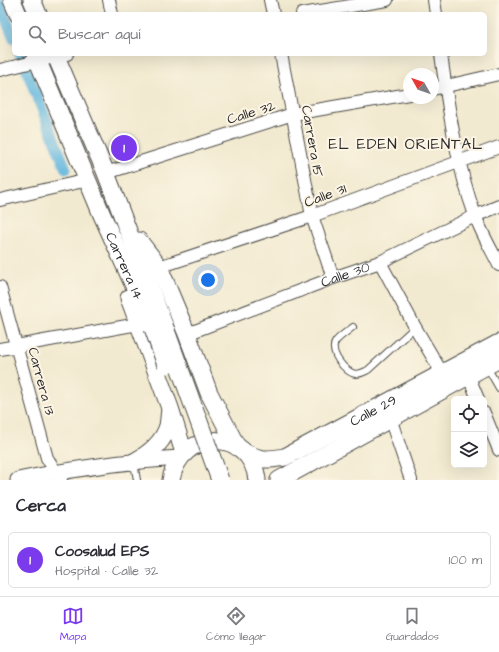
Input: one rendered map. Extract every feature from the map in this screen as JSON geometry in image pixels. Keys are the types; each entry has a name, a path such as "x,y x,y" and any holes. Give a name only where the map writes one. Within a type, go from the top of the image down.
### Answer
{"main road":[{"path":"12,0 17,12"},
{"path":"32,0 37,12"},
{"name":"Carrera 14","path":"59,56 126,224 152,325 208,480"},
{"name":"Carrera 14","path":"34,59 220,480"},
{"path":"126,224 159,267 187,334 209,393 241,450 251,462 256,473 256,480"},
{"path":"152,325 182,455 174,468 172,480"},
{"name":"Calle 29","path":"182,455 194,446 210,441 227,442 257,459 269,460 285,457 499,343"},
{"name":"Calle 29","path":"286,478 390,418 493,362"},
{"path":"134,462 144,457 159,442 168,426 170,408"}],"street":[{"path":"109,0 112,12"},
{"path":"270,0 273,12"},
{"path":"314,12 387,0"},
{"path":"434,0 436,12"},
{"path":"1,70 34,59 53,56"},
{"name":"Carrera 15","path":"281,56 312,216 334,278"},
{"path":"441,56 460,162 475,216 499,265"},
{"path":"439,88 499,74"},
{"name":"Calle 32","path":"106,173 293,114 403,95"},
{"name":"Calle 31","path":"159,267 312,216 499,147"},
{"path":"0,200 88,180"},
{"name":"Calle 30","path":"187,334 380,262 499,206"},
{"path":"380,262 414,327 442,373"},
{"name":"Carrera 13","path":"0,287 47,458 59,476"},
{"path":"0,349 152,325"},
{"path":"468,375 477,396"},
{"path":"390,418 411,480"},
{"path":"487,421 499,450"},
{"path":"18,480 59,476 116,463 182,455"}],"lane":[{"path":"353,327 335,341 333,349 337,358 345,369 355,374 363,373 368,370 414,327"},
{"path":"493,362 499,388"},
{"path":"134,462 137,480"}],"waterway":[{"path":"0,5 12,34"},
{"path":"21,56 66,169"}],"place":[{"name":"Coosalud EPS","path":"124,148"}],"district":[{"name":"EL EDEN ORIENTAL","path":"406,144"}]}
